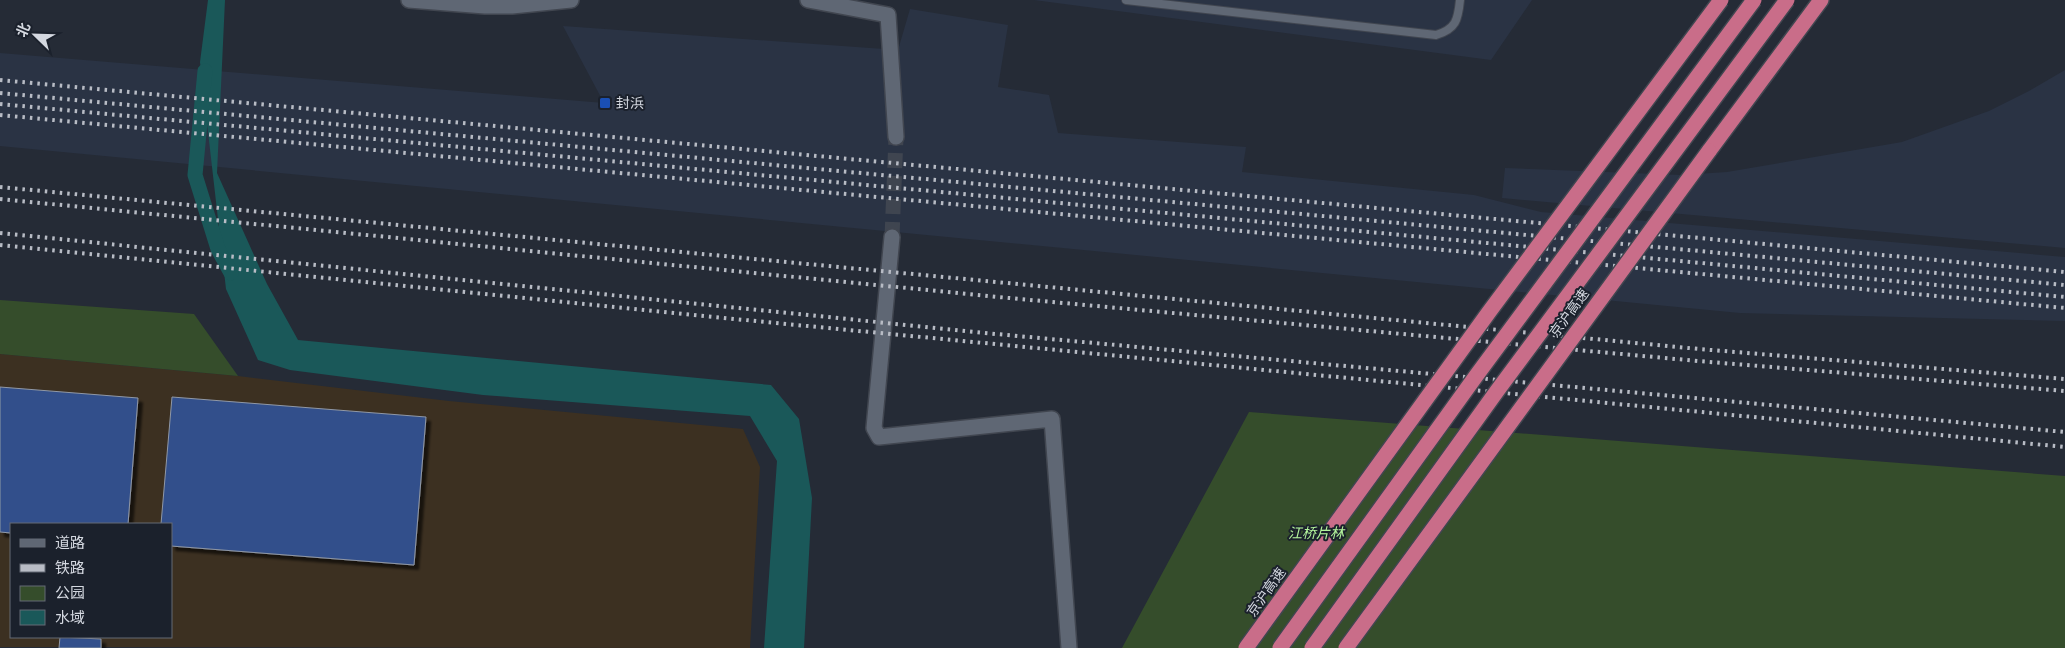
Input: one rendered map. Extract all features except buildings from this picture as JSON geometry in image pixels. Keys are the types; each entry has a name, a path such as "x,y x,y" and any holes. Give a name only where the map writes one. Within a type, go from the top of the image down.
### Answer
{"highway":[{"name":"京沪高速","path":"1246,648 1472,336 1721,0"},
{"path":"1280,648 1476,376 1754,0"},
{"name":"京沪高速","path":"1312,648 1497,391 1786,0"},
{"name":"京沪高速","path":"1346,648 1524,402 1821,0"}],"street":[{"path":"409,0 485,6 571,0"},
{"path":"808,0 888,15 896,137"},
{"path":"892,237 874,428 879,437 1052,419 1069,648"}],"lane":[{"path":"1126,0 1436,35 1448,31 1458,18 1460,0"}],"shaded area":[{"path":"1034,0 1532,0 1491,60"},
{"path":"910,9 1008,25 998,87 1049,95 1058,133 1246,147 1242,172 1474,195 1541,212 2065,257 2065,321 1740,313 0,146 0,53 604,103 563,26 898,50"},
{"path":"2065,70 2065,248 1502,198 1505,168 1681,175 1727,172 1902,142 1989,111"},
{"path":"0,354 238,376 449,401 743,429 760,467 750,648 0,647"}],"green space":[{"path":"0,300 194,314 238,376 0,354"},
{"name":"江桥片林","path":"1249,412 2065,476 2065,648 1122,648"}],"water":[{"path":"208,0 225,0 217,173 267,284 298,340 771,385 799,419 812,498 804,648 764,648 777,461 750,416 483,395 290,370 258,360 226,289 200,62"}],"waterway":[{"path":"205,71 195,175 218,249 231,273"}],"tunnel":[{"path":"892,237 896,137"}],"railway":[{"path":"0,80 2065,272"},
{"path":"0,93 2065,285"},
{"path":"0,104 2065,297"},
{"path":"0,115 2065,308"},
{"path":"0,187 1699,349 2065,379"},
{"path":"0,199 1009,298 1698,361 2065,391"},
{"path":"0,233 985,333 2065,432"},
{"path":"0,245 693,315 2065,447"}],"place":[{"name":"封浜","path":"605,103"}]}
